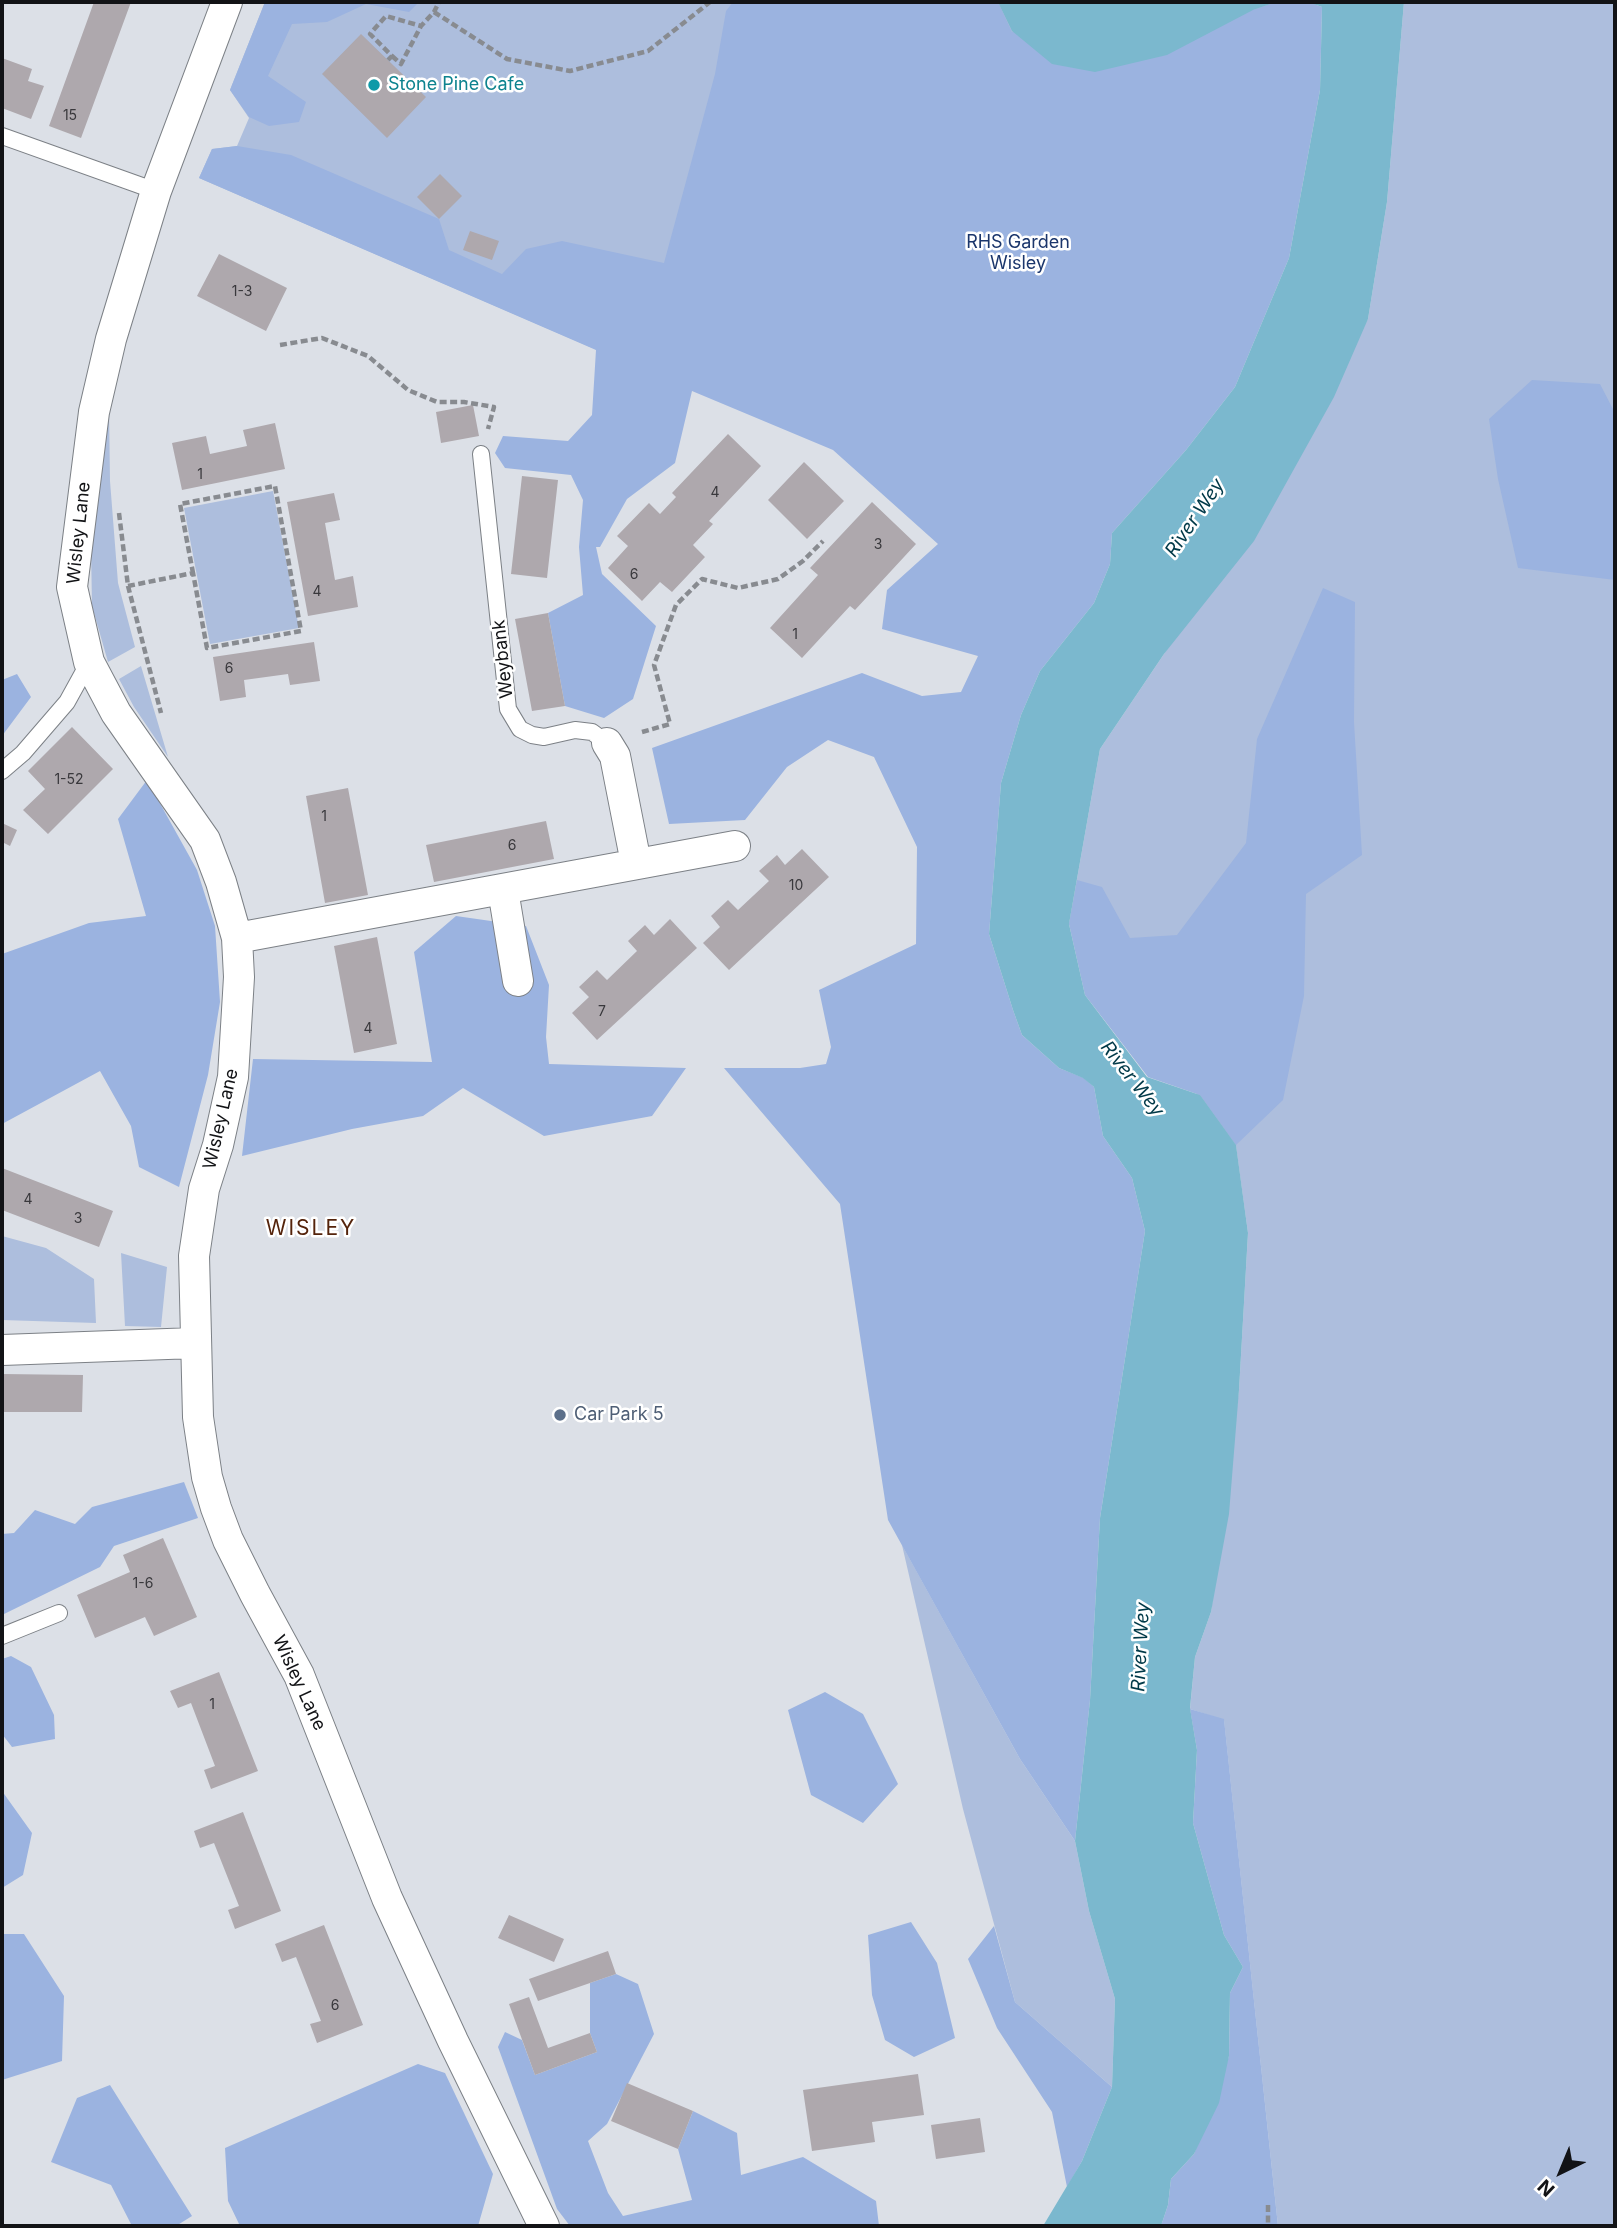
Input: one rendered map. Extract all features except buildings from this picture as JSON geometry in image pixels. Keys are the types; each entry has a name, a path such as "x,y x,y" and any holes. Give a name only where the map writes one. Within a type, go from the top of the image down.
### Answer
{"street":[{"name":"Wisley Lane","path":"227,2 156,191 111,339 94,412 72,587 89,662 116,713 205,840 221,882 237,938 238,1011 233,1077 218,1146 205,1189 194,1256 198,1417 207,1477 228,1540 299,1675 387,1898 453,2041 544,2226"},
{"path":"607,743 615,756 636,863"},
{"path":"237,938 735,846"},
{"path":"503,890 518,981"},
{"path":"2,1350 195,1343"}],"lane":[{"path":"2,136 156,191"},
{"name":"Weybank","path":"481,454 508,709 520,729 532,735 544,737 575,730 592,732 607,743"},
{"path":"2,771 23,752 67,702 89,662"},
{"path":"2,1636 59,1613"}],"path":[{"path":"421,26 386,16 370,34 390,58 401,64 421,26 439,2"},
{"path":"434,12 507,59 570,71 648,51 710,2"},
{"path":"280,345 322,338 368,356 408,390 437,402 464,402 494,407 481,454"},
{"path":"275,486 302,631 207,648 193,573 180,504 275,486"},
{"path":"117,501 128,586 162,718"},
{"path":"607,743 670,724 654,665 676,605 702,579 738,588 778,579 803,561 823,541"},
{"path":"128,586 193,573"},
{"path":"1268,2205 1268,2226"}],"shaded area":[{"name":"RHS Garden Wisley","path":"265,2 1322,2 692,391 199,178 212,149 237,146 249,118 230,90"},
{"path":"1404,2 1615,2 1615,2226 1278,2226 1224,1720 1190,1709 1195,1657 1211,1612 1239,1390 1248,1233 1236,1146 1069,924 1100,749 1164,654 1368,319 1387,202"},
{"path":"109,407 110,481 118,583 135,647 108,662 92,606 91,548"},
{"path":"273,491 299,628 210,644 184,508"},
{"path":"141,666 168,757 134,707 119,679"},
{"path":"2,1236 46,1248 94,1279 96,1323 2,1320"},
{"path":"121,1253 167,1267 161,1327 125,1326"},
{"path":"902,1545 1020,1759 1075,1841 1089,1911 1115,1999 1112,2087 1015,2002 963,1809"}],"green space":[{"path":"265,2 419,2 409,12 366,4 327,22 292,24 268,76 306,102 299,122 269,126 249,117 230,90"},
{"path":"733,2 998,2 1012,32 1253,10 1276,2 1308,2 1322,7 1320,90 1289,258 1235,387 1186,450 1112,533 1110,564 1094,603 1040,671 1021,715 1001,783 989,934 1013,1010 1022,1035 1059,1068 1084,1078 1094,1087 1103,1136 1132,1178 1145,1231 1100,1518 1090,1700 1075,1841 1020,1759 888,1520 840,1204 724,1068 800,1068 826,1064 831,1047 819,990 916,944 917,847 874,757 828,740 787,767 745,820 669,824 652,748 862,673 922,696 961,692 978,656 882,629 887,590 938,544 833,450 692,391 675,463 627,499 600,547 596,547 602,574 656,626 633,699 604,718 565,706 548,613 583,595 579,547 583,500 571,475 505,468 495,453 503,436 568,441 592,415 596,350 199,178 212,149 237,146 291,155 439,219 449,250 502,274 526,249 562,241 664,263 715,74 726,11"},
{"path":"1532,380 1600,384 1615,413 1615,580 1518,568 1498,479 1489,419"},
{"path":"1323,588 1355,602 1354,722 1362,855 1306,894 1304,996 1283,1100 1236,1145 1200,1095 1148,1077 1085,995 1069,924 1077,880 1102,887 1130,938 1177,935 1246,843 1257,739"},
{"path":"17,674 31,697 2,736 2,680"},
{"path":"147,780 197,870 215,926 220,1002 208,1075 179,1187 139,1167 131,1126 100,1071 2,1124 2,954 89,923 146,916 118,819"},
{"path":"456,916 526,926 549,985 546,1037 549,1064 686,1068 652,1116 544,1136 463,1088 423,1116 352,1129 242,1156 253,1059 432,1062 414,952"},
{"path":"184,1482 198,1518 114,1546 100,1567 2,1615 2,1534 14,1533 35,1510 75,1524 92,1507"},
{"path":"11,1656 31,1667 54,1715 55,1739 12,1747 2,1734 2,1659"},
{"path":"825,1692 863,1714 898,1784 863,1823 811,1795 788,1710"},
{"path":"1190,1709 1224,1719 1278,2226 1161,2226 1168,2205 1171,2179 1194,2154 1229,2056 1230,1993 1243,1967 1224,1935 1193,1823 1197,1750"},
{"path":"2,1791 32,1833 23,1875 2,1888"},
{"path":"911,1922 937,1963 955,2038 914,2057 885,2040 872,1995 868,1935"},
{"path":"994,1926 1015,2002 1112,2087 1082,2161 1067,2187 1052,2112 997,2028 968,1959"},
{"path":"2,1934 24,1934 64,1996 62,2061 2,2080"},
{"path":"616,1974 638,1984 654,2034 607,2124 588,2141 608,2193 623,2216 692,2200 678,2149 693,2111 737,2133 741,2175 803,2157 876,2201 879,2226 570,2226 557,2209 498,2047 505,2032 522,2040 535,2075 597,2052 590,2033 590,1983"},
{"path":"418,2064 445,2073 493,2174 478,2226 240,2226 228,2201 225,2148"},
{"path":"110,2085 192,2216 176,2226 132,2226 111,2185 51,2162 77,2098"}],"water":[{"path":"998,2 1276,2 1253,10 1167,55 1095,72 1052,64 1012,31"},
{"name":"River Wey","path":"1308,2 1404,2 1387,202 1368,319 1334,397 1254,541 1164,654 1100,749 1069,924 1085,995 1147,1077 1200,1095 1236,1145 1248,1233 1229,1514 1211,1612 1195,1657 1190,1708 1197,1750 1193,1823 1224,1935 1243,1967 1230,1993 1229,2056 1219,2103 1194,2154 1171,2179 1168,2205 1161,2226 1043,2226 1082,2161 1112,2087 1115,1999 1089,1911 1075,1841 1090,1700 1100,1518 1145,1231 1132,1178 1103,1136 1094,1087 1083,1078 1059,1068 1022,1035 1013,1010 989,934 1001,783 1021,715 1040,671 1094,603 1110,564 1112,533 1186,450 1235,387 1289,258 1320,90 1322,7"}],"place":[{"name":"Stone Pine Cafe","path":"374,85"},
{"name":"Car Park 5","path":"560,1415"}],"district":[{"name":"WISLEY","path":"311,1229"}]}
